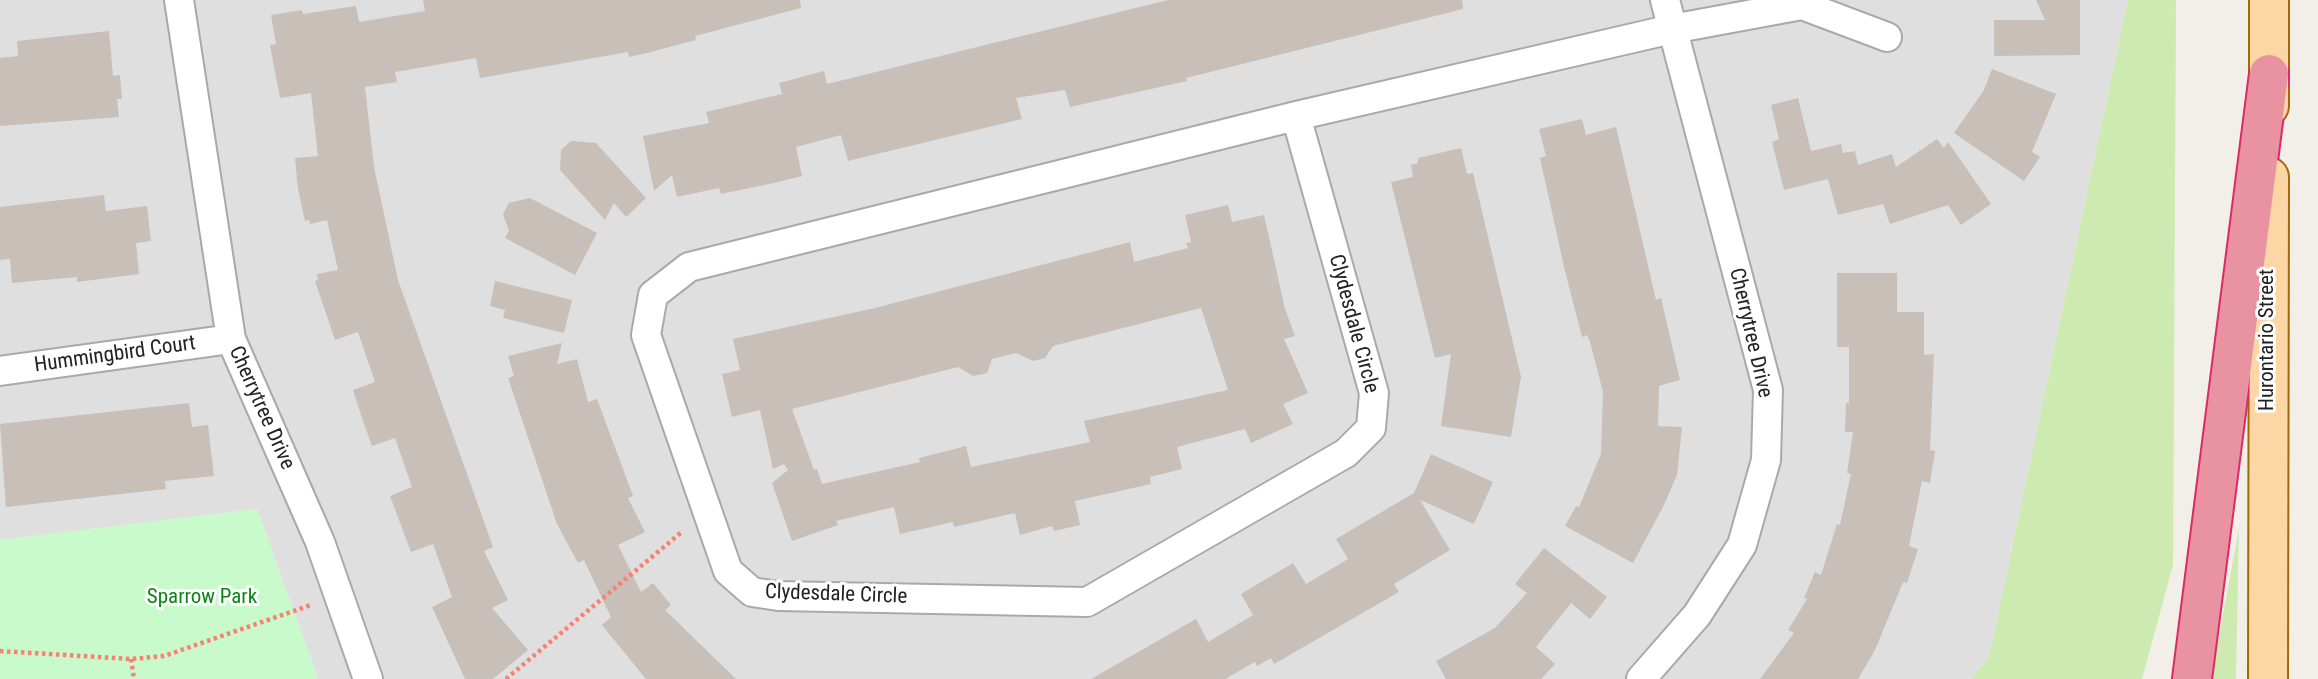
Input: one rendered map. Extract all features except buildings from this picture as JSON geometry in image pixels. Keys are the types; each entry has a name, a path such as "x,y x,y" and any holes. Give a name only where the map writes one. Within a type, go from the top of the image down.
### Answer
{"highway":[{"path":"2192,679 2269,74"}],"main road":[{"name":"Hurontario Street","path":"2268,679 2269,0"}],"street":[{"name":"Cherrytree Drive","path":"179,0 231,339 320,542 368,679"},
{"name":"Cherrytree Drive","path":"1641,679 1697,615 1742,545 1766,460 1768,390 1665,0"},
{"name":"Clydesdale Circle","path":"1296,116 1374,393 1371,428 1346,453 1087,601 778,596 752,592 728,570 705,513 646,335 653,295 689,267 1296,116 1672,29 1802,5 1888,37"},
{"name":"Hummingbird Court","path":"0,371 231,339"}],"path":[{"path":"506,679 705,513"},
{"path":"0,651 131,659 164,656 338,594"},
{"path":"131,659 134,679"}],"shaded area":[{"path":"0,0 2128,0 1989,657 1971,679 318,679 257,509 0,540"}],"green space":[{"path":"2128,0 2176,0 2173,565 2142,679 1971,679 1989,657"},
{"name":"Sparrow Park","path":"257,509 318,679 0,679 0,540"},
{"path":"2239,528 2236,679 2211,679"}]}
